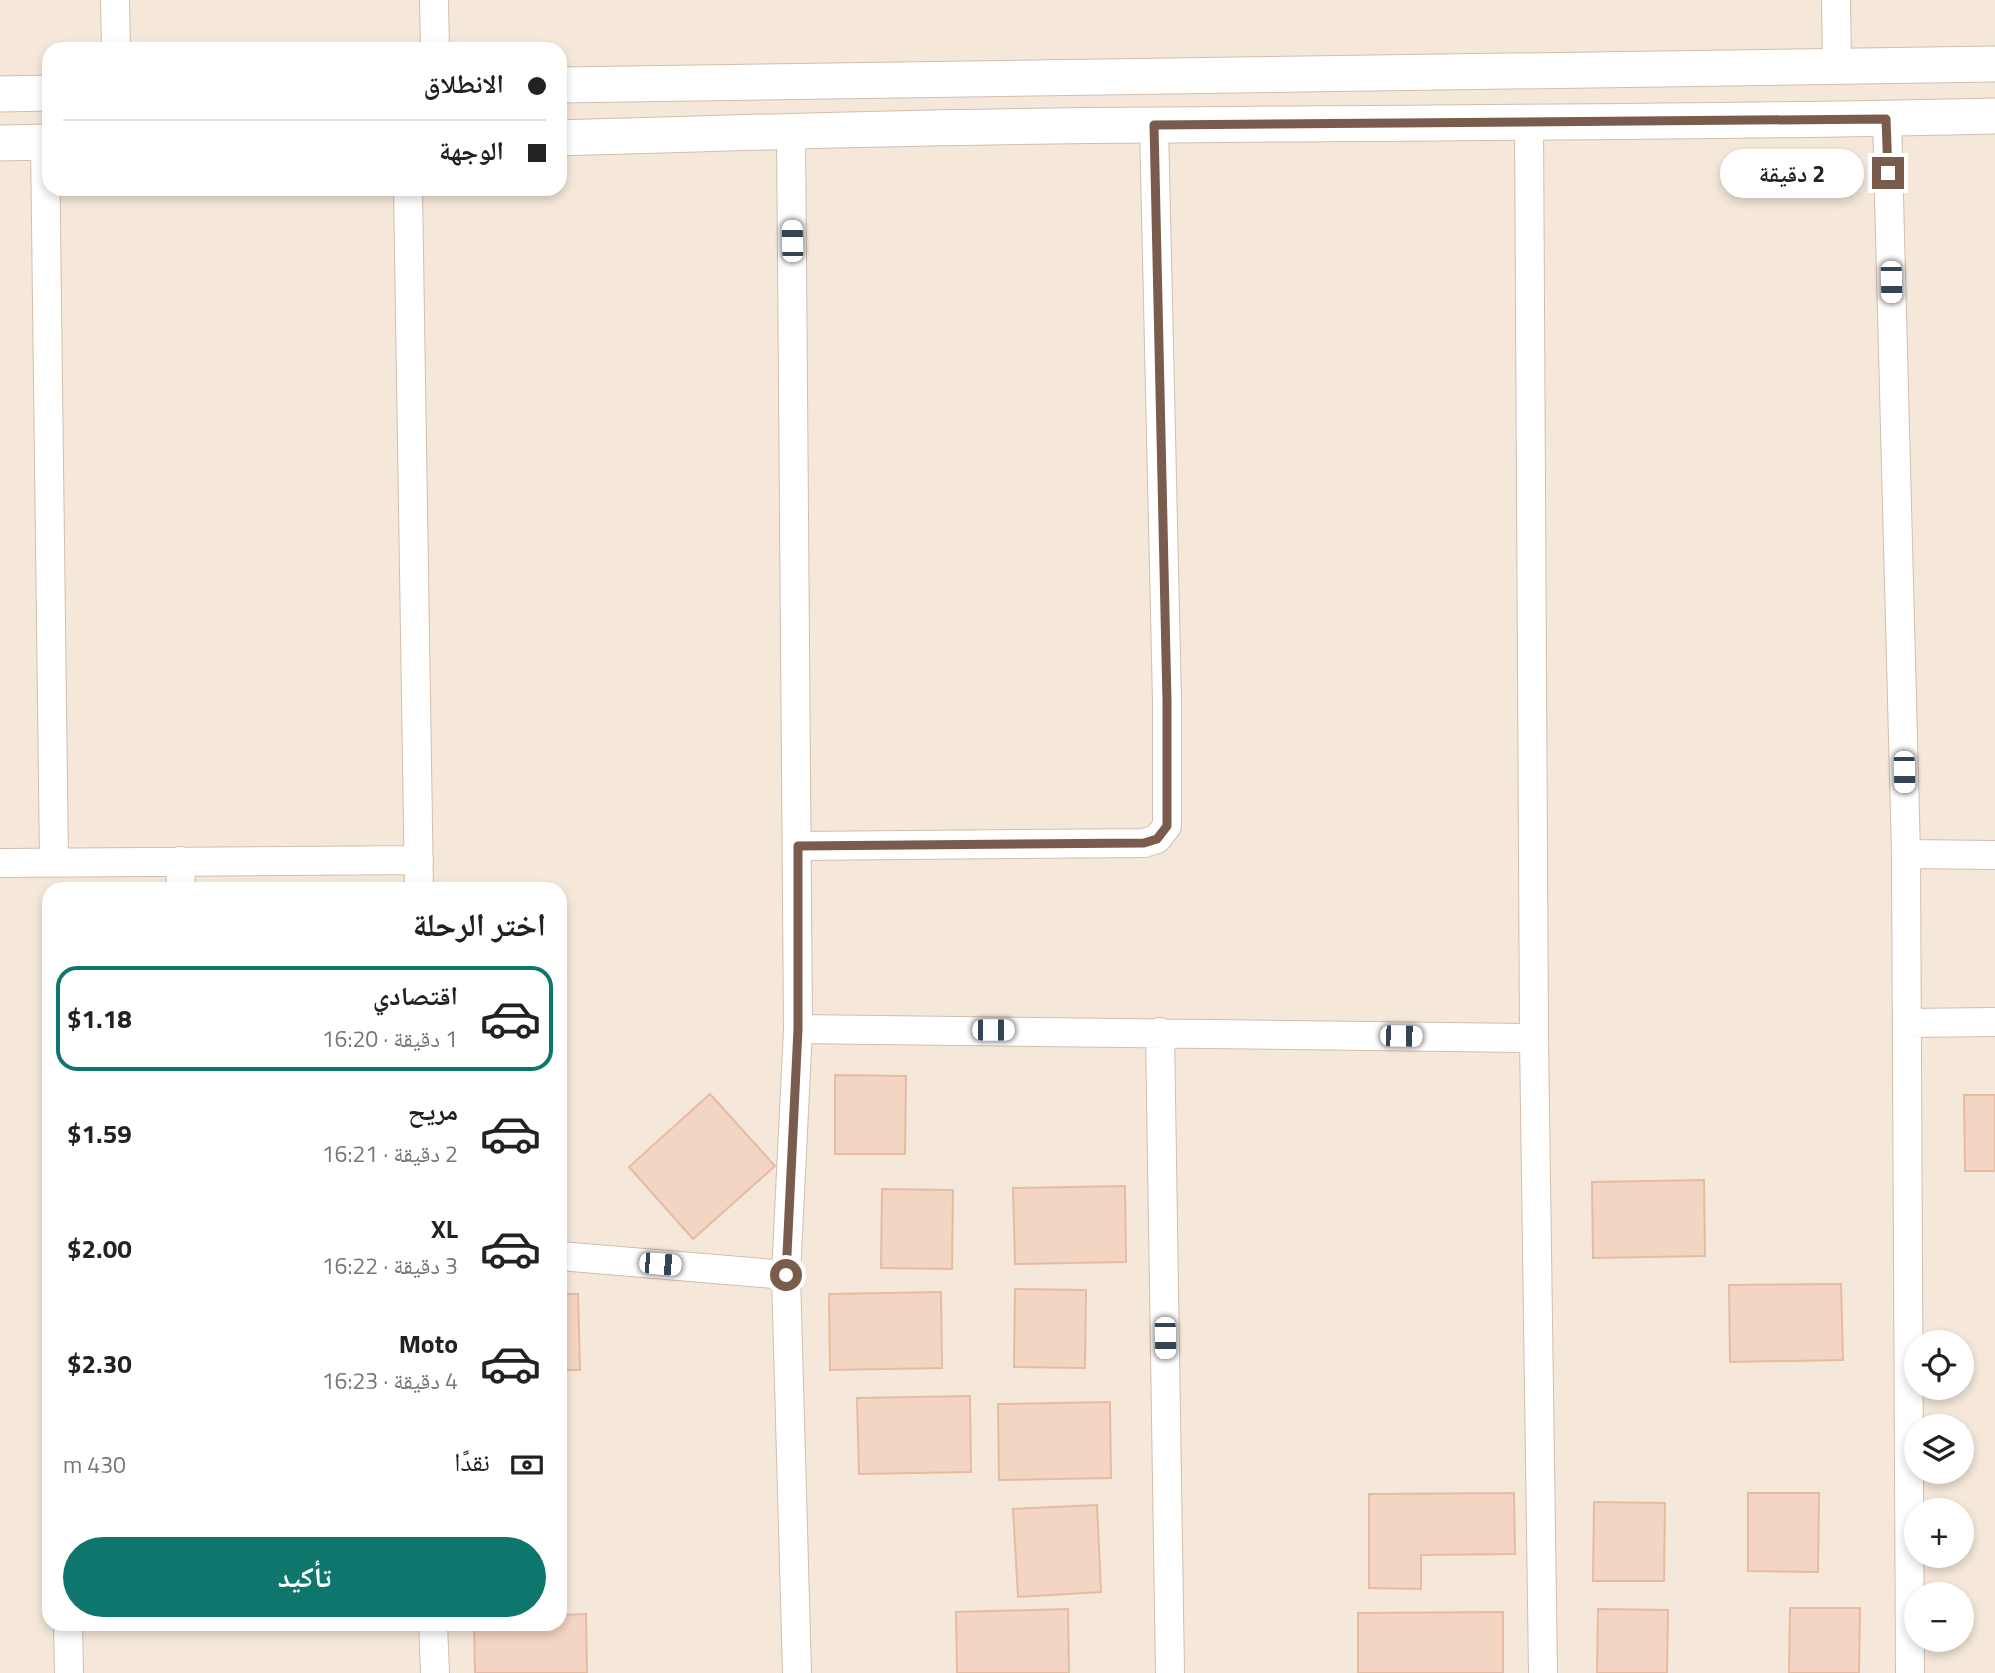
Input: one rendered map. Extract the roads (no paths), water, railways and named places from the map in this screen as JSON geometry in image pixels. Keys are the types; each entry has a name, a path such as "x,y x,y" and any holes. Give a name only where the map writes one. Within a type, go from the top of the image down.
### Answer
{"street":[{"path":"115,0 116,42"},
{"path":"433,0 435,42"},
{"path":"1836,0 1838,120"},
{"path":"567,85 1995,64"},
{"path":"0,94 42,93"},
{"path":"567,138 1154,125 1838,120 1995,116"},
{"path":"1886,119 1906,854 1910,1673"},
{"path":"1529,122 1534,1038 1543,1673"},
{"path":"798,846 1144,843 1157,839 1167,826 1154,125"},
{"path":"791,131 798,1029 786,1275 797,1673"},
{"path":"0,143 42,142"},
{"path":"48,196 54,862"},
{"path":"408,196 419,882"},
{"path":"1906,854 1995,855"},
{"path":"0,863 54,862 181,875 419,860"},
{"path":"1907,1023 1995,1022"},
{"path":"798,1029 1534,1038"},
{"path":"1160,1032 1170,1673"},
{"path":"567,1257 786,1275"},
{"path":"68,1631 69,1673"},
{"path":"433,1631 435,1673"}]}
